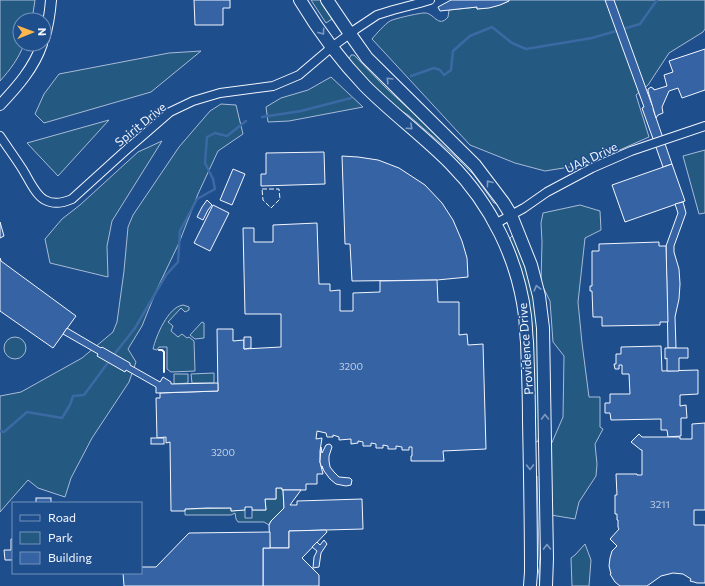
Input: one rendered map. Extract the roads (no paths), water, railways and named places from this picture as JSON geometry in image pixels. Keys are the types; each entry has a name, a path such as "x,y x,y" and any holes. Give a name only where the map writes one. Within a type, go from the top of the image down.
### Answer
{"main road":[{"name":"Providence Drive","path":"300,0 332,47 365,86 450,163 474,190 495,224 510,257 521,296 525,317 528,356 530,586"},
{"name":"Providence Drive","path":"327,0 368,58 475,165 494,189 511,215 531,265 539,296 543,328 546,459 546,586"}],"street":[{"path":"50,12 51,0"},
{"name":"Spirit Drive","path":"0,136 40,196 45,200 52,202 66,202 72,199 170,112 193,101 220,93 273,86 299,75 332,47 377,15 430,0"},
{"path":"0,105 11,94 33,66 39,52"},
{"name":"UAA Drive","path":"495,224 524,208 547,192 592,168 631,151 705,126"}],"waterway":[{"path":"411,76 434,68 440,70 444,75 451,70 453,51 470,36 492,27 512,43 526,49 592,38 640,24 657,0"},
{"path":"262,117 301,111 351,98"},
{"path":"113,356 135,328 166,275 178,262 180,231 197,199 215,189 213,179 205,163 207,137 215,133 227,136 246,121"},
{"path":"0,431 4,432 27,412 62,418 70,405 73,396 84,395 110,360"}]}
